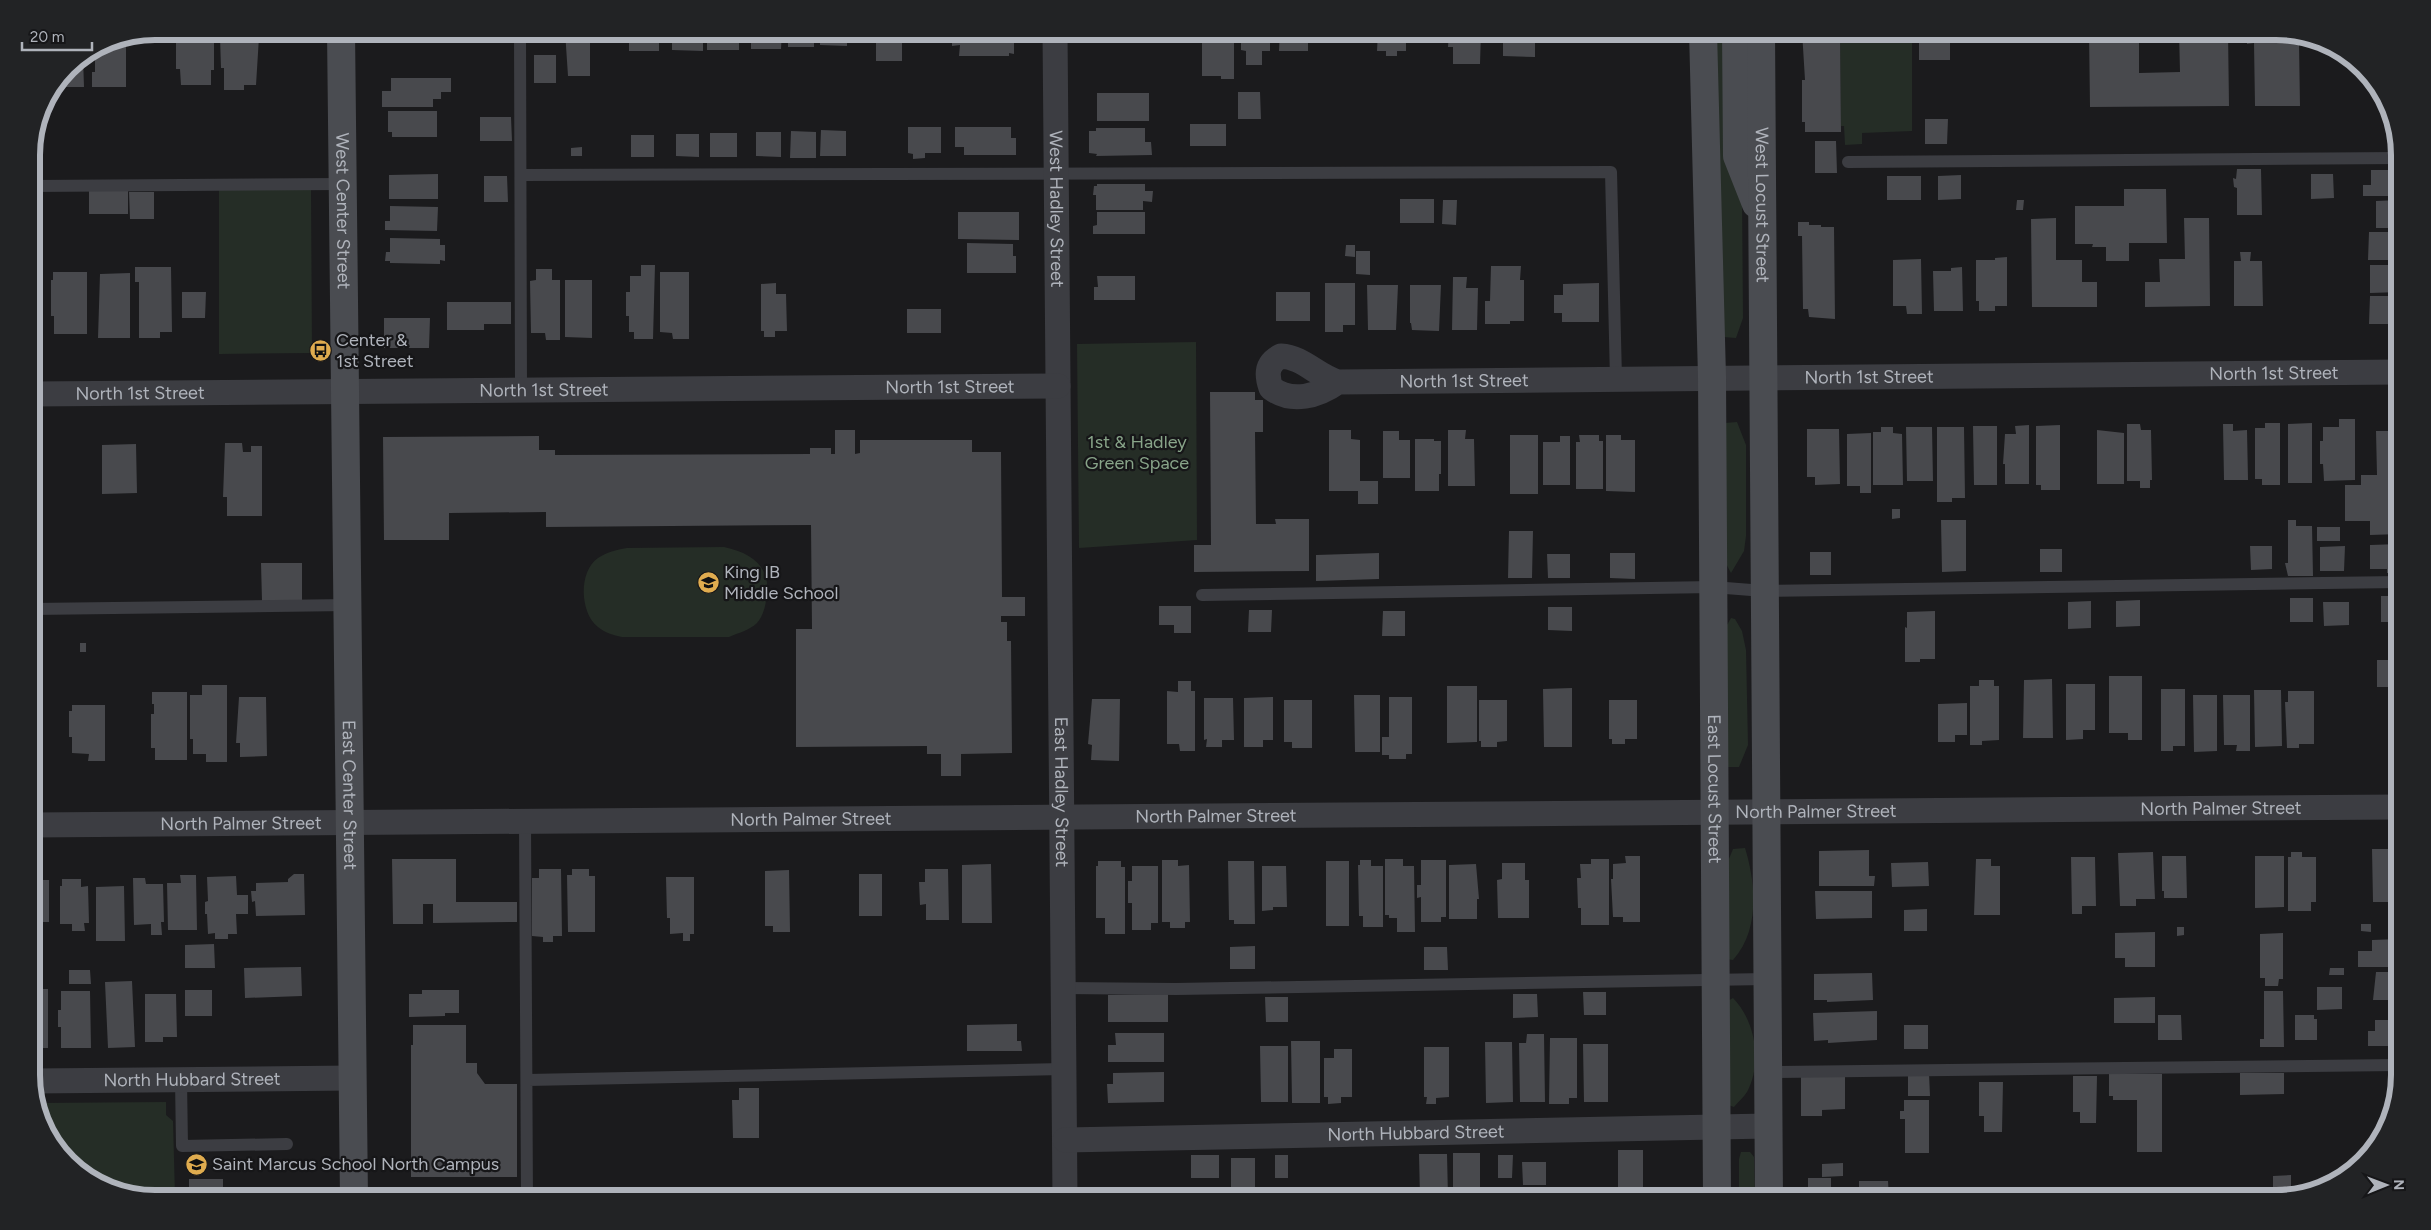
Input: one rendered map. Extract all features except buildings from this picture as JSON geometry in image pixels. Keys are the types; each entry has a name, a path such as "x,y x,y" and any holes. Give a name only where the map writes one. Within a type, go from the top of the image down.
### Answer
{"main road":[{"name":"West Center Street","path":"342,40 342,184 346,392"},
{"path":"1703,40 1712,377"},
{"path":"1736,40 1737,156 1762,220"},
{"name":"West Locust Street","path":"1761,40 1763,378"},
{"name":"East Locust Street","path":"1712,377 1717,1190"},
{"path":"1763,378 1768,1190"},
{"name":"East Center Street","path":"346,392 354,1190"}],"street":[{"name":"West Hadley Street","path":"1055,40 1058,386"},
{"name":"North 1st Street","path":"1338,382 2391,372"},
{"name":"North 1st Street","path":"40,394 1058,386"},
{"name":"East Hadley Street","path":"1058,386 1065,1190"},
{"name":"North Palmer Street","path":"40,825 2391,807"},
{"name":"North Hubbard Street","path":"40,1081 353,1078"},
{"name":"North Hubbard Street","path":"1065,1140 1768,1126"}],"lane":[{"path":"520,40 522,175 521,390"},
{"path":"1848,162 2391,158"},
{"path":"522,175 1056,172 1611,172 1616,379"},
{"path":"40,186 342,184"},
{"path":"1202,595 1713,587 1764,591 2391,582"},
{"path":"40,609 348,605"},
{"path":"525,821 528,1080 527,1190"},
{"path":"1062,988 1176,989 1715,978 1767,979"},
{"path":"1768,1072 2391,1066"},
{"path":"528,1080 1063,1069"},
{"path":"181,1080 182,1146 287,1144"}],"green space":[{"path":"1714,40 1732,40 1742,194 1743,318 1736,338 1723,337"},
{"path":"1840,40 1912,40 1912,131 1862,133 1862,144 1845,145 1844,126 1841,126"},
{"path":"311,188 312,353 219,354 219,190"},
{"name":"1st & Hadley Green Space","path":"1196,342 1197,540 1079,548 1077,344"},
{"path":"1737,422 1746,445 1746,536 1744,551 1731,573 1723,558 1725,423"},
{"path":"724,547 744,553 752,558 763,571 766,579 766,604 763,613 757,623 747,629 729,637 622,637 609,634 592,621 585,603 584,582 592,564 605,554 627,548"},
{"path":"1731,618 1735,619 1742,631 1746,650 1748,745 1739,767 1728,767 1722,634"},
{"path":"1745,848 1752,876 1752,921 1742,948 1733,960 1726,959 1726,866 1733,849"},
{"path":"1733,998 1747,1018 1754,1042 1755,1055 1752,1081 1746,1094 1734,1107 1728,1105 1726,1002"},
{"path":"166,1102 166,1115 173,1121 175,1190 133,1188 118,1184 91,1171 59,1139 44,1103"},
{"path":"1741,1152 1750,1152 1754,1157 1755,1190 1739,1190 1739,1159"}],"place":[{"name":"Center & 1st Street","path":"320,350"},
{"name":"King IB Middle School","path":"708,582"},
{"name":"Saint Marcus School North Campus","path":"196,1164"}]}
